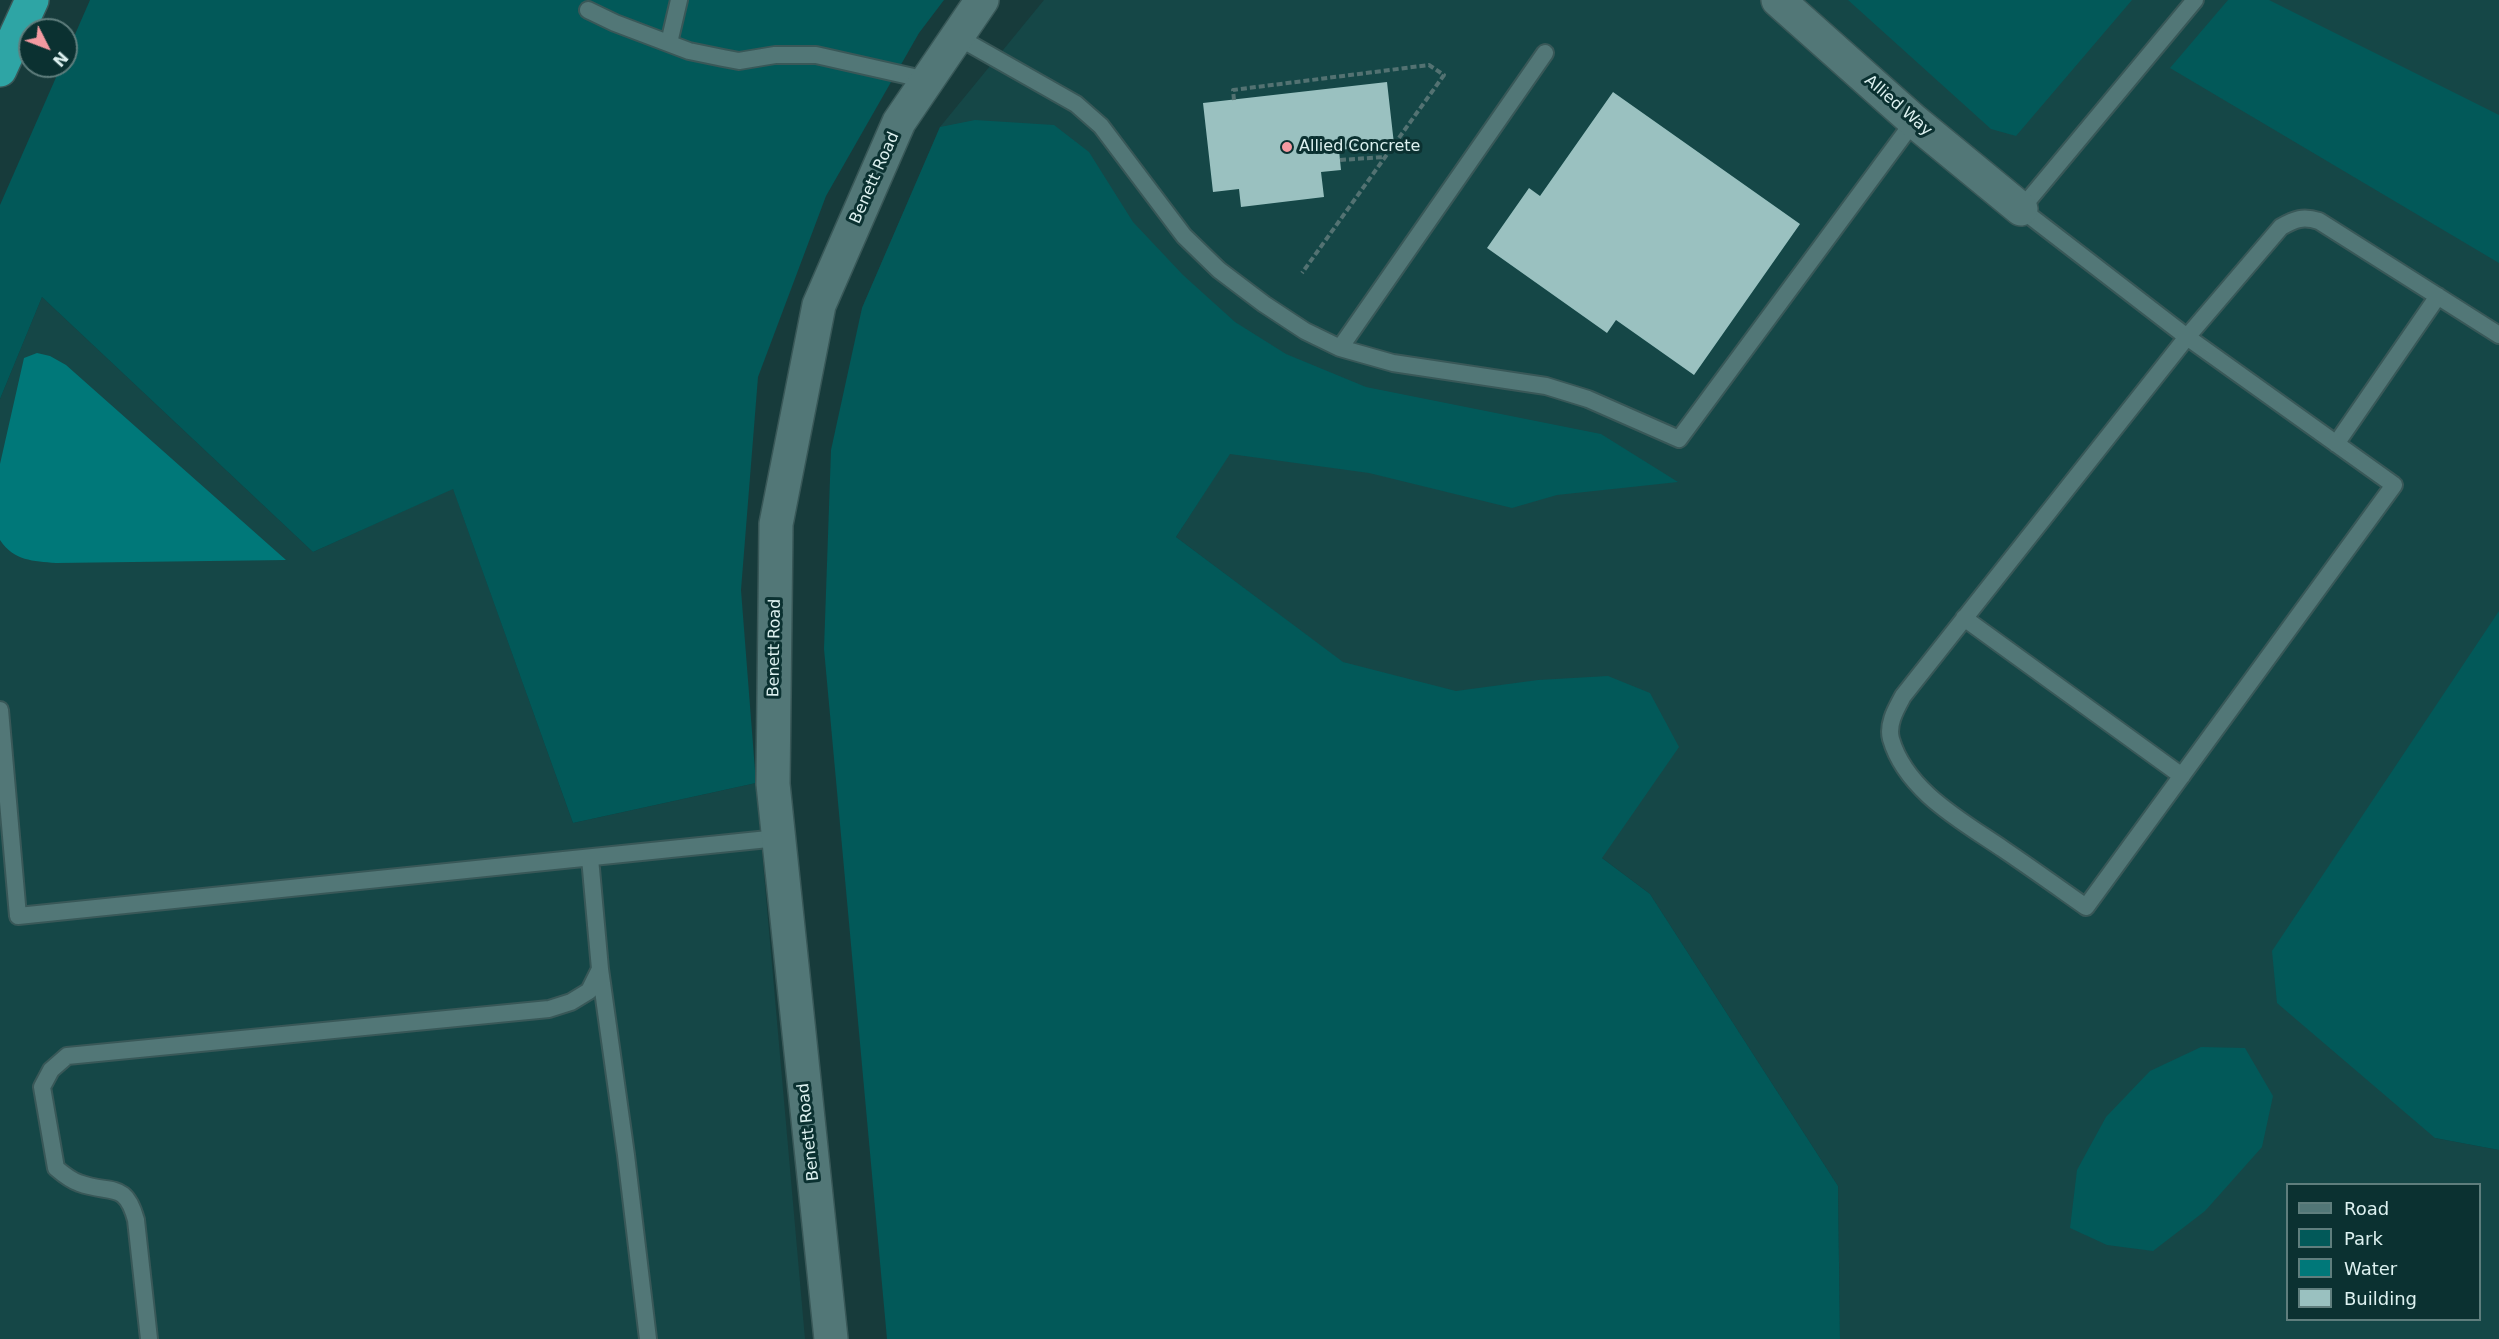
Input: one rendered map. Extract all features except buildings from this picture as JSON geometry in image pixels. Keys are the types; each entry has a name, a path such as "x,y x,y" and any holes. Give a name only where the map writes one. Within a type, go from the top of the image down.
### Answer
{"highway":[{"path":"0,70 33,0"}],"street":[{"name":"Benett Road","path":"831,1339 773,784 776,524 819,305 899,122 982,0"},
{"name":"Allied Way","path":"1778,0 1914,121 2021,209"}],"lane":[{"path":"669,43 679,0"},
{"path":"2195,0 2021,209 2187,337 2394,485 2086,907 1948,811 1918,784 1900,760 1890,737 1892,718 1903,696 2187,337 2281,227 2294,219 2307,217 2319,221 2499,335"},
{"path":"588,10 689,51 739,61 784,54 816,55 927,80"},
{"path":"956,36 1076,104 1101,126 1184,236 1220,270 1264,304 1305,331 1340,348 1393,363 1546,386 1588,399 1679,439 1914,121"},
{"path":"1340,348 1545,53"},
{"path":"2336,444 2438,296"},
{"path":"1964,618 2182,776"},
{"path":"0,710 18,916 778,838"},
{"path":"590,858 600,969 626,1155 648,1339"},
{"path":"149,1339 136,1220 131,1203 123,1194 80,1184 56,1168 42,1087 51,1070 67,1056 549,1008 571,1002 589,991 600,969"}],"path":[{"path":"1234,100 1233,90 1429,65 1444,75 1302,273"},
{"path":"1340,160 1385,157"}],"shaded area":[{"name":"Allied Concrete","path":"1044,0 2499,0 2499,684 2435,1138 2499,1150 2499,1339 1840,1339 1838,1186 1650,894 1176,537 1229,454 862,308 940,127"},
{"path":"42,297 313,552 453,488 573,823 756,783 805,1339 0,1339 0,399"}],"green space":[{"path":"90,0 944,0 919,33 826,196 758,377 741,590 756,783 573,823 453,489 313,552 42,297 0,399 0,205 56,78 78,78 78,28"},
{"path":"1848,0 2132,0 2016,136 1991,129"},
{"path":"2228,0 2269,0 2499,115 2499,263 2170,68"},
{"path":"975,120 1054,125 1089,152 1133,222 1183,275 1235,322 1286,354 1366,387 1601,434 1678,482 1557,495 1512,508 1369,473 1230,454 1176,537 1343,662 1456,691 1538,680 1608,676 1650,693 1679,747 1602,858 1650,894 1838,1186 1840,1339 887,1339 824,649 831,450 862,308 940,127"},
{"path":"2499,611 2499,1150 2435,1138 2277,1003 2272,951"},
{"path":"2201,1047 2245,1048 2273,1096 2262,1147 2205,1211 2153,1251 2107,1245 2070,1228 2077,1170 2106,1117 2150,1071"}],"water":[{"path":"37,353 50,356 66,365 286,560 56,563 25,559 11,552 0,540 0,464 24,358"}],"place":[{"name":"Allied Concrete","path":"1287,147"}]}
